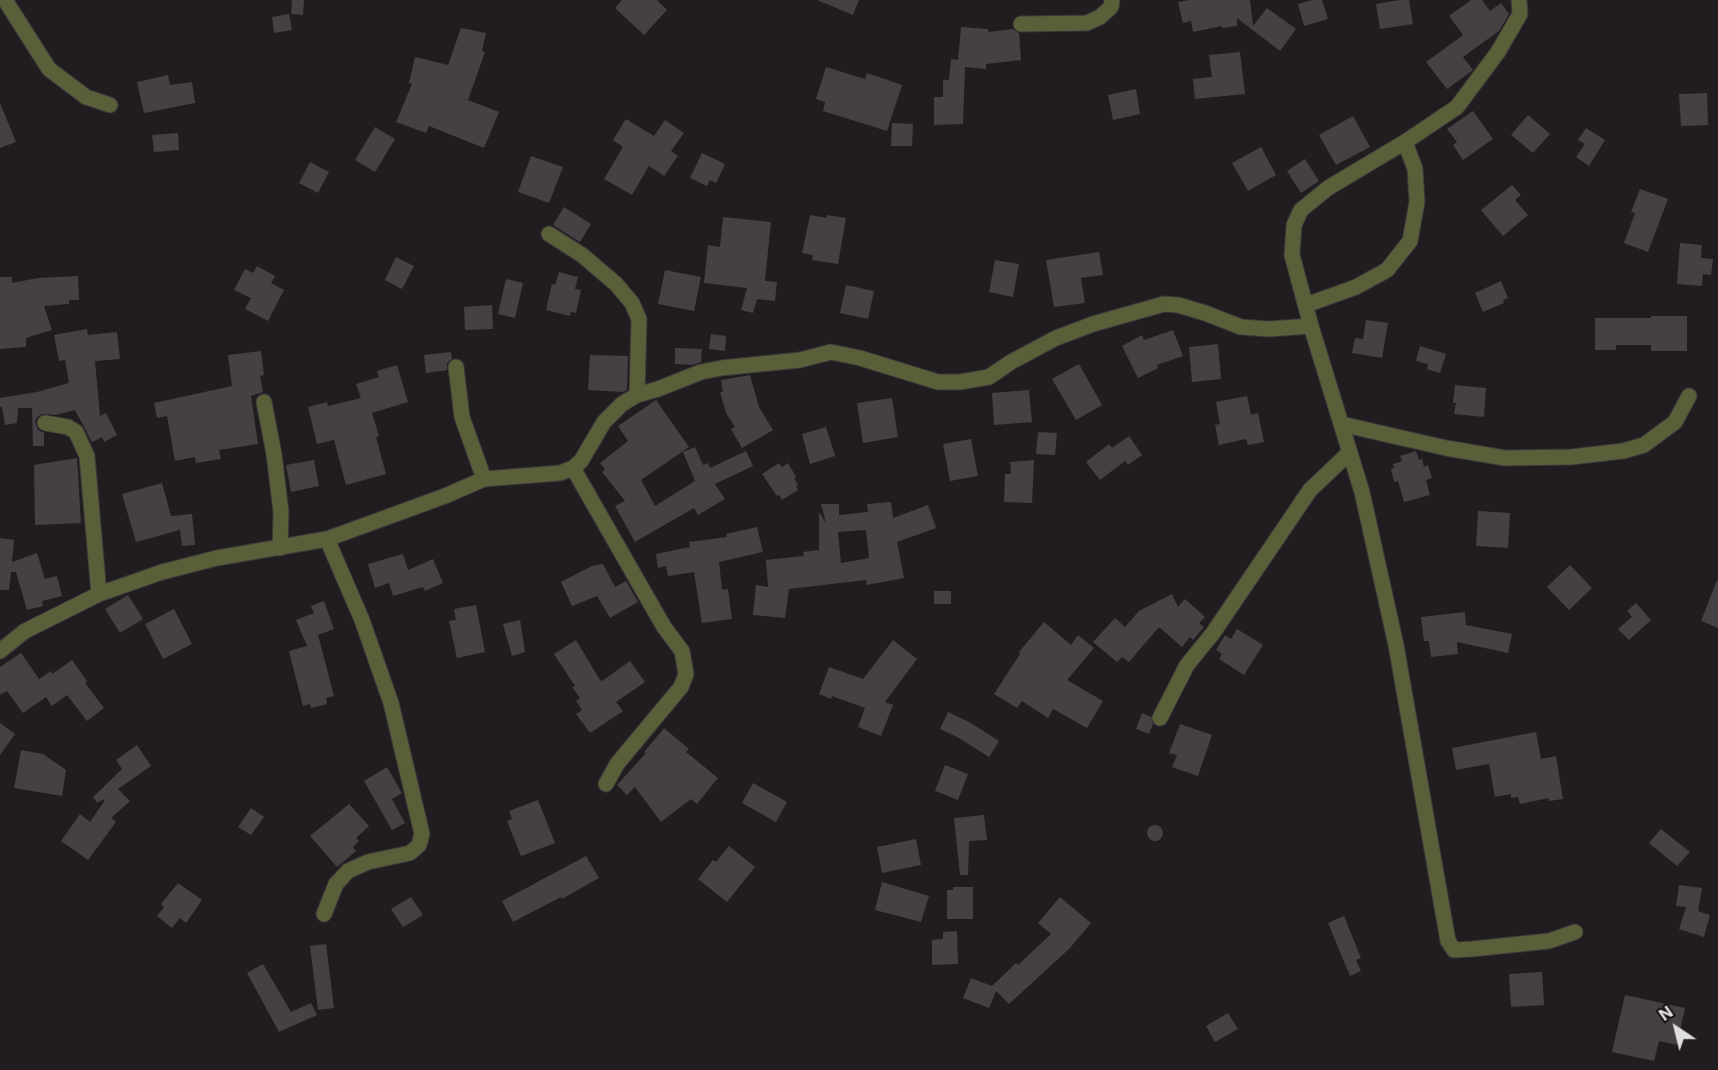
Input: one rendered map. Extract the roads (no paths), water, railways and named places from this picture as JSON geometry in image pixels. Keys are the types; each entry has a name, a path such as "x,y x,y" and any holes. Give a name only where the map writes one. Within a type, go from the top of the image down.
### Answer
{"street":[{"path":"5,0 49,69 86,97 110,105"},
{"path":"1021,24 1087,23 1100,17 1111,7 1112,0"},
{"path":"1519,0 1520,14 1515,23 1498,52 1457,107 1405,142 1328,188 1301,210 1294,225 1292,255 1311,326 1362,492 1396,645 1448,941 1454,950 1463,950 1549,941 1575,932"},
{"path":"1306,305 1356,287 1387,270 1410,242 1417,201 1415,169 1405,142"},
{"path":"549,234 582,255 616,284 632,303 639,319 638,395"},
{"path":"0,651 25,631 99,594 162,572 217,558 327,539 445,496 484,479 560,473 573,468 581,461 604,422 621,404 638,395 711,370 800,360 831,352 860,358 938,382 960,382 989,377 1011,362 1056,338 1093,324 1164,304 1178,305 1205,313 1241,327 1269,329 1311,326"},
{"path":"456,367 462,417 484,479"},
{"path":"1341,424 1446,448 1505,458 1571,457 1623,451 1644,445 1675,422 1689,396"},
{"path":"264,402 274,454 281,512 280,548"},
{"path":"45,423 68,427 76,432 87,456 99,594"},
{"path":"1160,718 1187,665 1213,633 1310,490 1350,452"},
{"path":"573,468 664,627 682,651 686,674 681,687 617,764 606,784"},
{"path":"324,914 336,884 348,871 369,862 410,853 419,845 422,834 392,703 362,620 327,539"}]}
